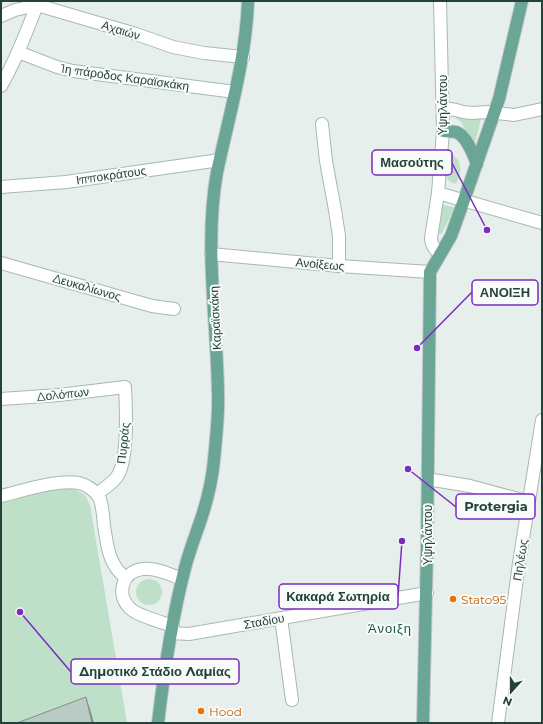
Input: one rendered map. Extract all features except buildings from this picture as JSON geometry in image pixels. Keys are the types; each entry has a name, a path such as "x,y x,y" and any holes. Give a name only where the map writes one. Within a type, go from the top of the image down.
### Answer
{"main road":[{"name":"Καραϊσκάκη","path":"158,723 172,629 182,579 194,538 201,521 213,474 218,394 211,254 212,210 214,187 243,57 248,1"},
{"name":"Υψηλάντου","path":"423,723 427,593 430,272 451,236 477,164 502,90 522,1"},
{"path":"443,131 456,132 461,136 471,149 477,164"}],"street":[{"name":"Υψηλάντου","path":"440,1 443,131 438,194 431,238 431,243 440,254"},
{"name":"Αχαιών","path":"1,16 37,3 173,47 204,53 243,57"},
{"path":"1,86 11,69 37,3"},
{"name":"1η πάροδος Καραϊσκάκη","path":"18,52 57,67 73,71 235,92"},
{"path":"443,108 472,113 488,112 514,115 542,109"},
{"path":"322,124 326,161 339,236 339,266"},
{"name":"Ιπποκράτους","path":"1,187 66,182 220,160"},
{"path":"438,194 464,200 542,223"},
{"name":"Ανοίξεως","path":"211,254 339,266 430,272"},
{"name":"Δευκαλίωνος","path":"1,263 152,306 174,309"},
{"name":"Δολόπων","path":"1,399 59,395 125,387"},
{"name":"Πυρράς","path":"97,494 116,478 121,469 125,450 125,387"},
{"name":"Πηλέως","path":"498,723 519,562 542,420"},
{"path":"428,479 470,486 529,502"},
{"path":"1,496 49,484 78,482 84,484 97,494 100,500 108,549 115,569 120,574 126,578 134,571 145,568 153,569 182,579"},
{"name":"Σταδίου","path":"126,578 123,588 123,596 125,602 132,610 172,629 189,634 427,593"},
{"path":"281,618 292,700"}],"green space":[{"path":"456,116 465,118 478,117 481,119 474,147 461,122 456,118"},
{"path":"451,155 458,160 460,167 458,180 454,184 447,178 449,156"},
{"path":"444,205 453,207 454,210 441,234 436,233 441,206"},
{"path":"70,487 85,495 90,505 127,723 1,723 1,498"},
{"path":"149,579 159,582 162,592 159,602 149,605 139,602 136,592 139,582"}],"place":[{"name":"Μασούτης","path":"487,230"},
{"name":"ΑΝΟΙΞΗ","path":"417,348"},
{"name":"Protergia","path":"408,469"},
{"name":"Κακαρά Σωτηρία","path":"402,541"},
{"name":"Stato95","path":"453,599"},
{"name":"Δημοτικό Στάδιο Λαμίας","path":"20,612"},
{"name":"Hood","path":"201,711"}],"district":[{"name":"Άνοιξη","path":"390,628"}]}
